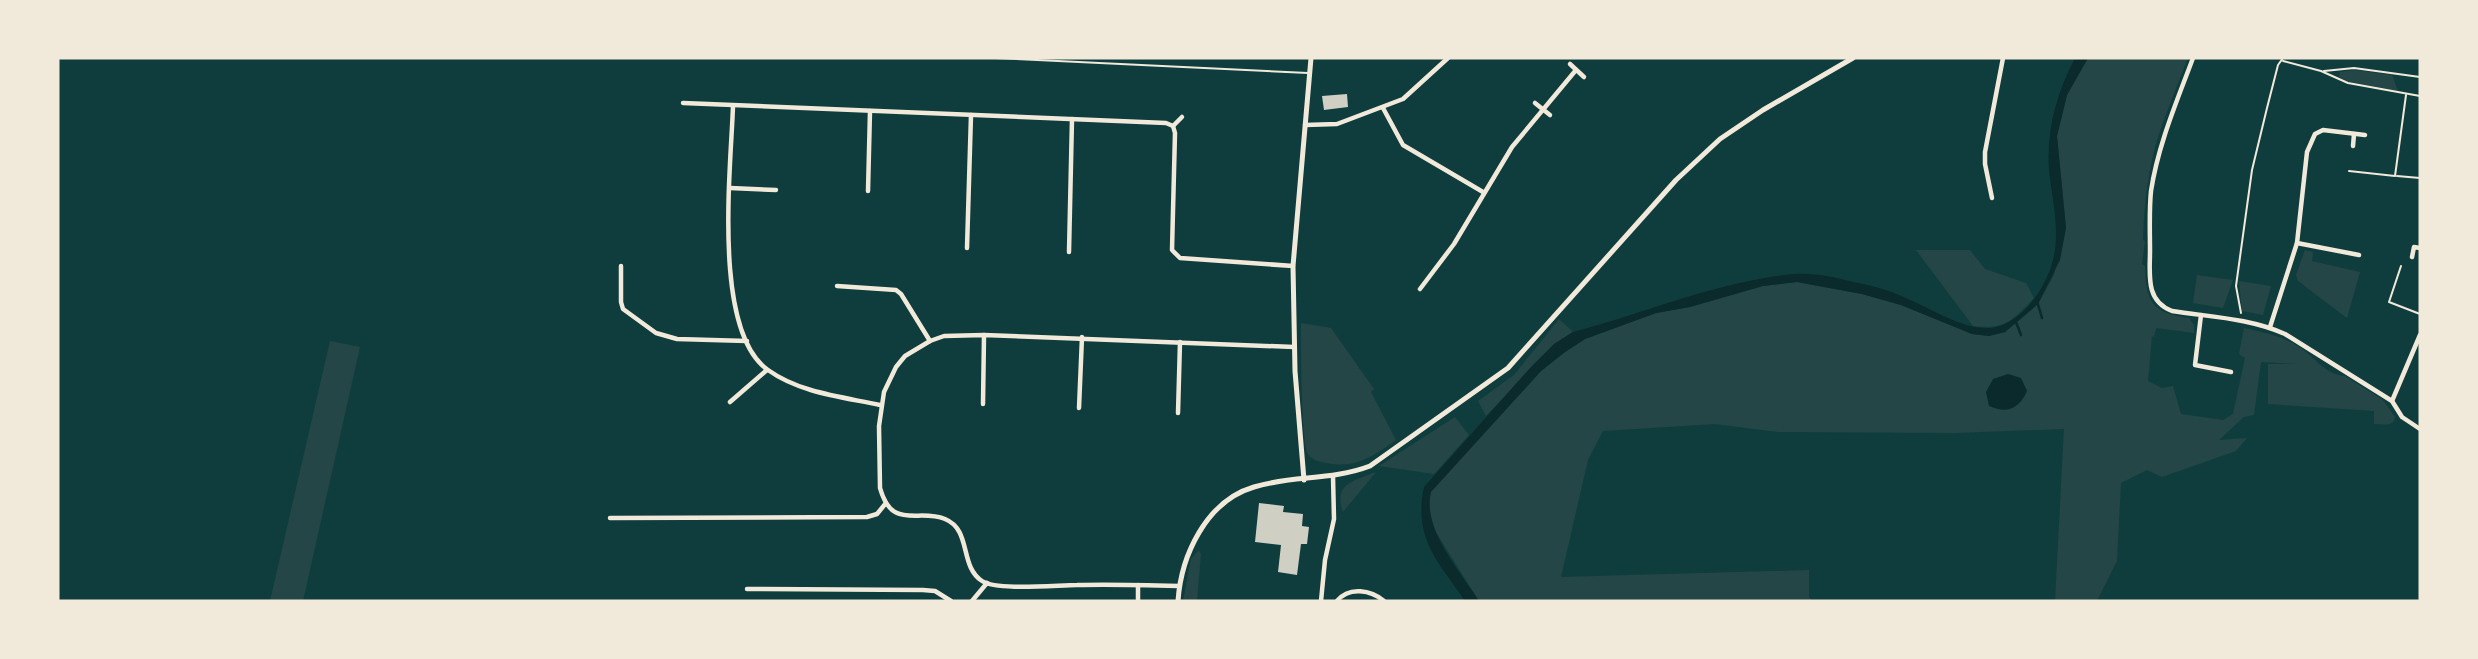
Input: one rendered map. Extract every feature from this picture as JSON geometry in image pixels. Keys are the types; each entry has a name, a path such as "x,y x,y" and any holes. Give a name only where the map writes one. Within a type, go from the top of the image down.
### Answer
{"street":[{"path":"1304,480 1294,347 1293,266 1311,58"},
{"path":"1304,125 1337,124 1383,108 1408,96 1448,58"},
{"path":"1178,601 1185,559 1195,539 1227,502 1254,486 1333,477 1370,466 1497,377 1517,359 1580,284 1676,180 1720,139 1763,110 1853,58"},
{"path":"1992,198 1985,152 2003,58"},
{"path":"2193,58 2168,122 2152,189 2149,275 2155,298 2162,307 2270,327 2285,334 2392,401 2402,417 2420,429"},
{"path":"1570,64 1584,77"},
{"path":"1420,289 1454,244 1512,147 1576,70"},
{"path":"683,103 1166,123 1173,126"},
{"path":"1535,103 1550,115"},
{"path":"733,106 730,188 732,285 734,306 747,341 767,370 807,389 880,405"},
{"path":"1383,108 1403,145 1483,192"},
{"path":"867,191 870,111"},
{"path":"967,248 971,115"},
{"path":"1173,126 1182,117"},
{"path":"1069,252 1072,119"},
{"path":"1173,126 1172,250 1175,255 1180,258 1293,266"},
{"path":"2270,327 2297,243 2307,152 2315,134 2323,130 2365,135"},
{"path":"2353,146 2354,134"},
{"path":"730,188 776,190"},
{"path":"2297,243 2359,255"},
{"path":"2412,257 2414,247 2420,248"},
{"path":"621,265 623,309 656,333 677,339 747,341"},
{"path":"837,286 896,290 930,341"},
{"path":"2201,315 2195,365 2231,372"},
{"path":"983,404 984,335"},
{"path":"2392,401 2420,335"},
{"path":"1179,586 1020,586 987,583 979,579 966,558 961,534 955,526 946,519 937,517 902,515 886,503 880,488 880,405 896,367 905,356 930,341 944,337 1082,337 1294,347"},
{"path":"1079,408 1082,337"},
{"path":"1178,413 1180,342"},
{"path":"730,402 767,370"},
{"path":"1321,601 1325,560 1334,519 1333,477"},
{"path":"610,518 867,517 877,514 886,503"},
{"path":"972,601 987,583"},
{"path":"1138,585 1138,601"},
{"path":"747,589 923,590 935,591 951,601"},
{"path":"1337,601 1349,591 1363,592 1384,601"}],"lane":[{"path":"995,58 1310,74"}],"path":[{"path":"2242,321 2236,286 2252,170 2278,65 2283,59 2348,83 2420,96"},
{"path":"2321,71 2354,68 2420,77"},
{"path":"2396,176 2406,94"},
{"path":"2349,171 2420,178"},
{"path":"2401,266 2389,302 2420,314"}],"shaded area":[{"path":"2075,58 2088,58 2067,95 2057,136 2066,228 2060,260 2038,304 2005,332 1989,336 1972,334 1901,305 1862,294 1797,282 1763,286 1690,307 1656,313 1585,339 1541,371 1431,492 1430,506 1437,535 1479,601 1465,601 1437,561 1425,535 1421,505 1424,487 1531,367 1554,344 1573,332 1710,290 1794,274 1829,276 1880,288 1956,321 1977,327 1997,327 2022,312 2042,287 2055,252 2056,225 2049,170 2049,141 2058,98"},
{"path":"2088,58 2188,58 2162,124 2152,160 2142,264 2145,266 2147,289 2154,304 2167,313 2189,318 2194,325 2194,333 2156,328 2154,337 2152,336 2148,381 2162,388 2173,386 2181,414 2223,420 2233,414 2245,358 2239,354 2244,328 2278,337 2298,346 2326,369 2345,376 2383,400 2395,417 2393,422 2374,424 2374,411 2268,404 2268,364 2297,364 2261,362 2254,415 2244,417 2219,440 2247,438 2236,451 2162,477 2147,470 2121,483 2117,561 2097,601 2055,601 2064,429 1955,433 1778,432 1715,424 1603,431 1588,460 1561,577 1809,570 1809,597 1812,601 1479,601 1432,526 1428,503 1431,490 1541,371 1585,339 1656,313 1690,307 1763,286 1797,282 1862,294 1901,305 1972,334 1989,336 2005,332 2038,304 2054,275 2066,228 2057,136 2067,95"},
{"path":"2354,70 2392,75 2398,91 2350,82 2339,77 2340,72"},
{"path":"1916,250 1970,250 1985,269 2026,283 2034,298 2008,322 1994,326 1973,326"},
{"path":"2305,250 2313,252 2312,261 2360,272 2347,318 2298,281 2296,275"},
{"path":"2197,275 2233,280 2223,308 2193,303"},
{"path":"2239,281 2271,286 2263,315 2242,311"},
{"path":"1559,319 1573,332 1554,344 1486,416 1478,401 1514,375"},
{"path":"1301,323 1331,328 1374,389 1371,392 1396,440 1364,460 1347,464 1327,463 1308,454 1303,412"},
{"path":"330,341 360,347 303,601 270,601"},
{"path":"2008,374 2021,378 2027,391 2024,397 2016,406 2007,410 1989,406 1986,392 1993,379"},
{"path":"1455,417 1469,435 1434,474 1379,466"},
{"path":"1376,472 1343,512 1343,489 1353,481"},
{"path":"1199,550 1201,554 1197,601 1183,601 1191,559"}],"building":[{"path":"1347,94 1348,107 1324,110 1322,96"},
{"path":"1259,503 1284,506 1283,512 1303,514 1302,526 1309,527 1307,544 1301,544 1297,575 1278,572 1281,545 1255,542"}],"waterway":[{"path":"2037,301 2042,318"},
{"path":"2016,322 2021,335"}]}
